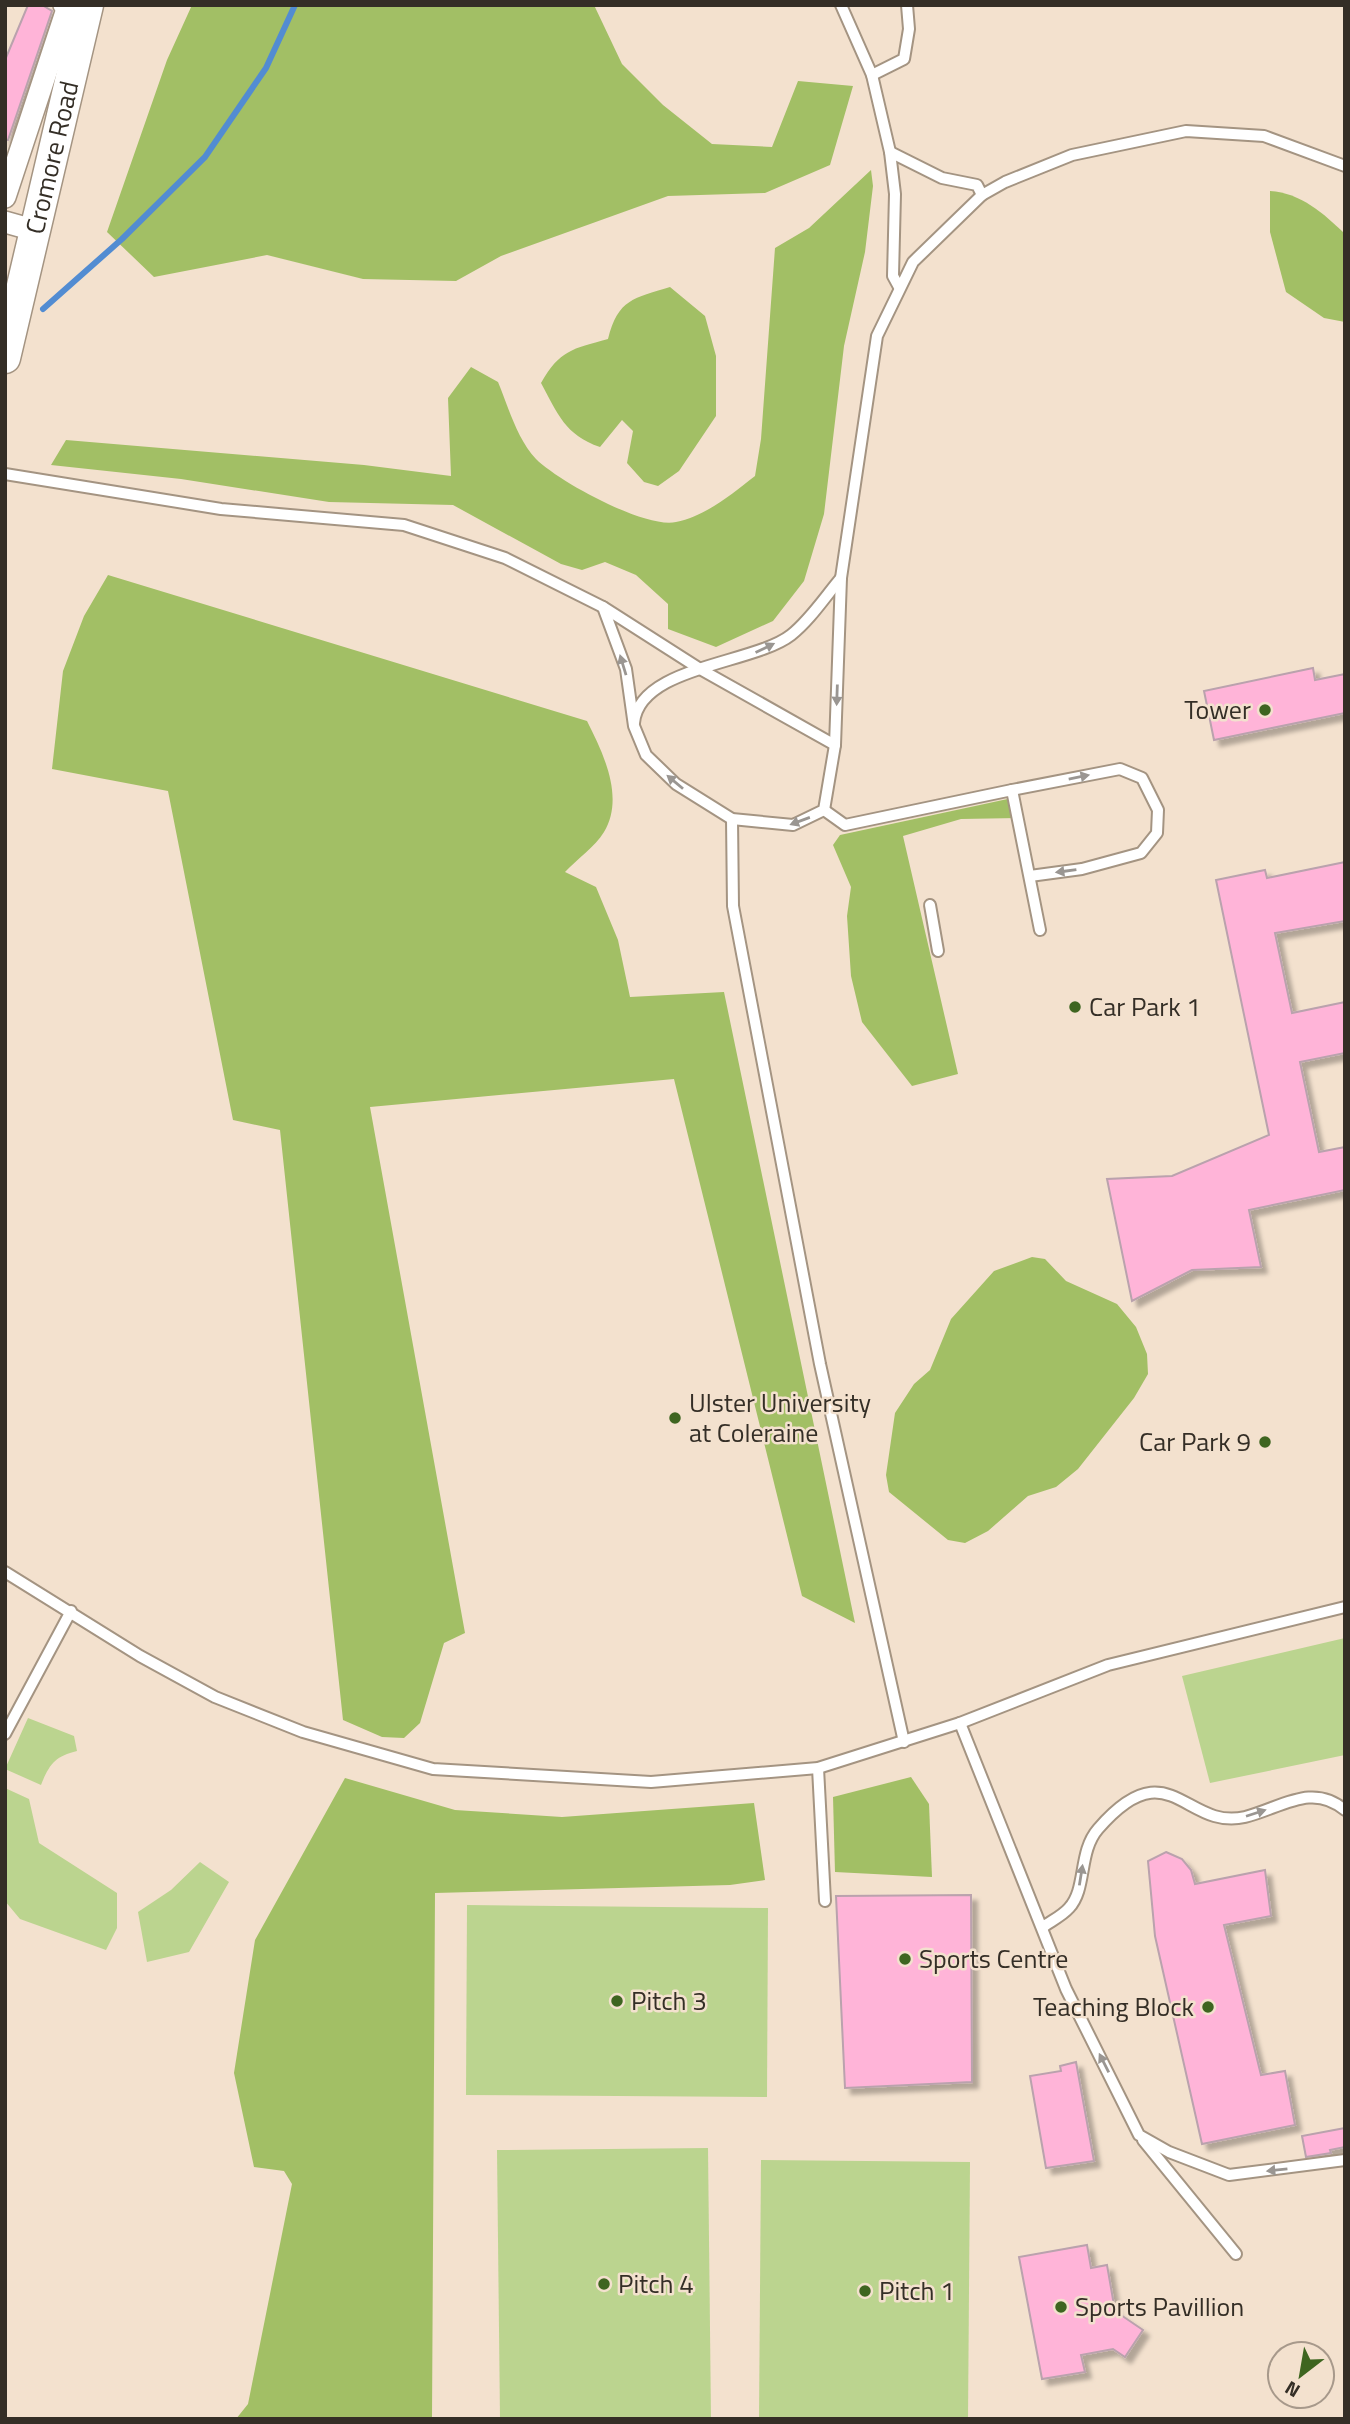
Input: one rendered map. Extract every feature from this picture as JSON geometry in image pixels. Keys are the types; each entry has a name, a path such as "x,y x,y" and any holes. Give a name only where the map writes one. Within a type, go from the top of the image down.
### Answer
{"main road":[{"name":"Cromore Road","path":"5,358 88,5"}],"street":[{"path":"5,197 67,9 64,5"},
{"path":"5,222 37,231"}],"lane":[{"path":"841,5 872,75 890,152 895,194 892,276 899,286"},
{"path":"872,75 904,59 909,29 907,5"},
{"path":"824,810 835,745 841,578 877,336 899,286 914,262 982,195 1005,181 1072,155 1186,131 1264,136 1345,166"},
{"path":"890,152 942,178 977,185 982,195"},
{"path":"5,474 221,509 404,525 505,558 603,607 700,669 835,745"},
{"path":"634,726 634,719 650,693 666,682 754,654 791,635 841,578"},
{"path":"603,607 626,669 634,726 646,755 658,767 706,806 732,819 793,825 824,810"},
{"path":"824,810 845,825 1120,769 1142,778 1158,810 1157,833 1141,853 1082,869 1030,876"},
{"path":"1012,790 1040,930"},
{"path":"732,819 736,919 820,1364 904,1742"},
{"path":"930,905 939,951"},
{"path":"5,1572 140,1656 215,1697 303,1732 433,1769 652,1782 818,1768 960,1723 1108,1665 1345,1607"},
{"path":"5,1734 71,1611"},
{"path":"960,1723 1066,1989 1139,2135 1236,2254"},
{"path":"818,1768 825,1901"},
{"path":"1043,1927 1070,1907 1091,1837 1110,1815 1137,1797 1167,1793 1221,1819 1244,1817 1309,1796 1332,1798 1345,1810"},
{"path":"1139,2135 1169,2152 1229,2175 1345,2160"}],"green space":[{"path":"192,5 594,5 622,64 663,105 712,144 772,147 798,81 853,86 830,165 765,193 668,196 501,256 456,281 363,279 267,255 154,277 107,232 167,60"},
{"path":"871,170 873,186 865,252 844,346 824,514 804,581 773,621 716,647 668,629 668,604 636,575 605,562 582,570 561,564 453,505 329,502 181,479 51,465 66,440 364,465 451,476 448,398 471,367 498,382 523,442 547,468 582,490 624,511 662,522 687,519 718,503 755,476 761,439 775,248 809,228"},
{"path":"1270,191 1302,200 1345,234 1345,322 1324,318 1286,292 1270,232"},
{"path":"670,287 705,316 716,356 716,416 679,471 658,486 644,482 627,463 633,431 622,420 600,447 588,442 570,430 541,383 554,364 568,352 608,339 617,316 629,302"},
{"path":"108,575 587,721 609,775 612,790 610,818 604,832 591,848 565,872 596,887 618,940 630,997 724,992 855,1623 802,1596 674,1079 370,1107 465,1633 444,1643 420,1723 404,1738 382,1737 343,1720 280,1130 233,1120 168,791 52,769 63,671 84,616"},
{"path":"1017,797 1023,818 961,819 903,836 958,1074 912,1086 862,1022 851,976 847,916 851,887 833,845 840,835"},
{"path":"1032,1257 1045,1259 1066,1281 1117,1304 1136,1327 1147,1354 1148,1374 1134,1398 1078,1469 1056,1487 1028,1496 988,1531 965,1543 948,1540 889,1492 886,1475 895,1413 914,1384 930,1370 951,1319 994,1271"},
{"path":"1345,1638 1345,1755 1210,1783 1182,1676"},
{"path":"28,1718 74,1736 77,1751 54,1762 41,1785 5,1769"},
{"path":"911,1777 929,1804 932,1877 835,1872 833,1797"},
{"path":"345,1778 455,1810 562,1817 754,1803 765,1880 730,1885 435,1893 432,2419 236,2419 248,2404 292,2184 284,2171 254,2167 234,2073 255,1940"},
{"path":"5,1788 29,1799 39,1843 117,1893 117,1928 106,1950 20,1919 5,1901"},
{"path":"200,1862 229,1882 189,1952 147,1962 138,1912 171,1890"},
{"name":"Pitch 3","path":"467,1905 768,1908 767,2097 466,2095"},
{"name":"Pitch 4","path":"708,2148 711,2419 500,2419 497,2150"},
{"name":"Pitch 1","path":"761,2160 970,2162 968,2419 759,2419"}],"building":[{"path":"28,5 42,5 52,11 8,140 5,140 5,60"},
{"name":"Tower","path":"1313,668 1315,680 1345,674 1345,713 1214,740 1204,691"},
{"path":"1345,862 1345,921 1275,933 1292,1013 1345,1002 1345,1053 1300,1062 1319,1152 1345,1147 1345,1190 1249,1210 1261,1267 1192,1270 1132,1301 1107,1179 1172,1176 1269,1135 1216,880 1265,870 1267,878"},
{"name":"Teaching Block","path":"1166,1852 1182,1859 1191,1870 1195,1884 1265,1870 1271,1916 1224,1925 1261,2075 1285,2071 1295,2125 1202,2144 1155,1936 1148,1861"},
{"name":"Sports Centre","path":"971,1895 972,2082 845,2088 836,1896"},
{"path":"1076,2062 1094,2161 1046,2168 1030,2076 1061,2071 1060,2066"},
{"path":"1345,2128 1345,2147 1330,2150 1331,2153 1306,2157 1302,2136"},
{"name":"Sports Pavillion","path":"1087,2245 1091,2268 1107,2265 1115,2311 1143,2330 1125,2357 1113,2349 1081,2355 1085,2372 1042,2379 1019,2257"}],"waterway":[{"path":"43,309 122,239 205,157 266,68 295,5"}],"place":[{"name":"Tower","path":"1265,710"},
{"name":"Car Park 1","path":"1075,1007"},
{"name":"Ulster University at Coleraine","path":"675,1418"},
{"name":"Car Park 9","path":"1265,1442"},
{"name":"Sports Centre","path":"905,1959"},
{"name":"Pitch 3","path":"617,2001"},
{"name":"Teaching Block","path":"1208,2007"},
{"name":"Pitch 4","path":"604,2284"},
{"name":"Pitch 1","path":"865,2291"},
{"name":"Sports Pavillion","path":"1061,2307"}]}
